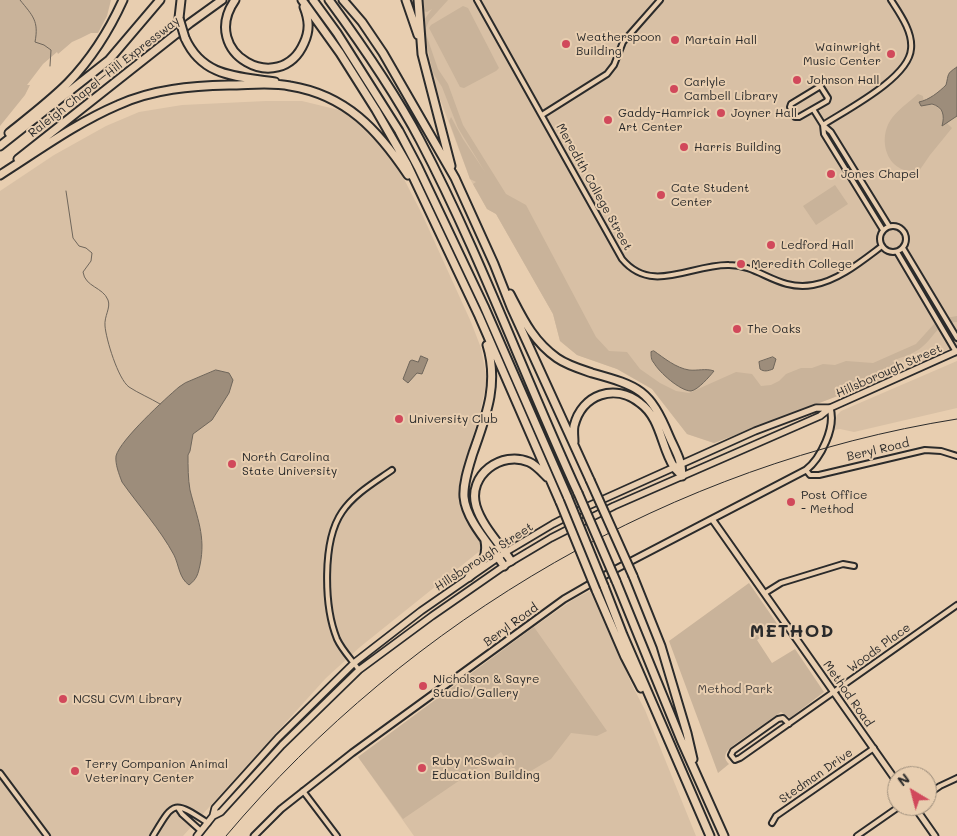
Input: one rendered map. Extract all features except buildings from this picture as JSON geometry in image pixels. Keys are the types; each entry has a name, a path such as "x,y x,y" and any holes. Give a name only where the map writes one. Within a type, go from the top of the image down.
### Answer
{"highway":[{"path":"0,141 66,84 83,66 112,24 122,0"},
{"name":"Raleigh Chapel–Hill Expressway","path":"0,146 109,60 160,0"},
{"path":"180,0 179,18 184,38 188,46 202,62 219,72 313,91 343,105 378,133 419,192"},
{"path":"125,75 214,0"},
{"name":"Raleigh Chapel–Hill Expressway","path":"0,174 190,23 222,0"},
{"path":"236,0 228,12 226,20 228,42 235,54 247,64 266,68 285,64 302,49 309,23 301,0"},
{"path":"301,0 340,53 372,103 407,164 479,316 625,656 662,724"},
{"path":"313,0 337,33 399,131 418,166 484,306 568,498 623,635 710,836"},
{"path":"329,0 367,52 420,139 475,254 724,836"},
{"path":"343,0 362,22 383,53 455,178 494,264 511,307 633,576 661,646 687,733 696,774"},
{"path":"406,0 420,42 426,74 455,178"},
{"path":"418,0 420,42"},
{"path":"0,174 81,123 132,99 184,87 290,86"},
{"path":"494,264 532,334 552,354 566,364 619,381 636,388 648,397 656,408 682,464 682,476"},
{"path":"479,316 491,356 493,389 468,468 464,498 469,514 485,541 504,566"},
{"path":"574,445 574,426 582,408 593,399 610,392 626,394 640,402 650,412 674,468 682,476"},
{"path":"512,561 483,520 476,505 475,492 480,477 495,463 514,458 530,462 552,483"},
{"path":"470,576 480,565 487,553 485,541"}],"main road":[{"name":"Hillsborough Street","path":"213,816 221,812 282,745 359,670 438,611 512,561 597,514 820,416 830,408 957,352"},
{"name":"Hillsborough Street","path":"199,834 213,816 215,808 278,738 354,663 421,611 498,557 577,512 682,464 779,421 816,408 830,408"}],"street":[{"name":"Meredith College Street","path":"477,0 622,259 630,268 640,274 661,277 715,265 731,265 748,268 784,284 808,286 835,277 882,246"},
{"name":"Meredith College Street","path":"542,115 607,74 614,65 623,42 660,0"},
{"path":"823,125 892,80 905,65 911,50 910,40 902,18 891,0"},
{"path":"821,87 828,98 813,109 799,117 795,116 790,104 816,88 821,87"},
{"path":"813,109 823,125 831,132 889,226"},
{"path":"823,125 824,134 884,230"},
{"path":"861,195 868,191"},
{"path":"889,226 898,226 904,232 906,240 903,248 897,252 888,251 882,246 880,237 884,230 889,226"},
{"path":"903,248 957,338"},
{"path":"897,252 957,352"},
{"path":"907,269 913,265"},
{"name":"Beryl Road","path":"254,836 281,809 382,730 565,599 616,569 806,470 816,459 825,444 831,416 830,408"},
{"name":"Beryl Road","path":"806,470 810,475 819,475 925,450 941,451 957,456"},
{"path":"359,670 338,640 332,620 329,605 328,556 330,543 333,528 350,502 392,470"},
{"name":"Method Road","path":"712,520 887,767"},
{"path":"765,593 781,583 843,564 854,566"},
{"name":"Woods Place","path":"788,724 783,718 778,718 733,751 732,758 735,760 740,758 957,605"},
{"name":"Stedman Drive","path":"772,823 776,816 874,748"},
{"path":"0,773 47,836"},
{"path":"937,788 957,778"},
{"path":"303,791 337,836"},
{"path":"152,836 168,810 174,808 186,809 208,823"},
{"path":"178,808 199,834"},
{"path":"857,836 887,815"},
{"path":"921,816 935,836"}],"shaded area":[{"name":"Meredith College","path":"423,0 957,0 957,345 898,373 714,443 687,434 652,389 617,369 577,355 560,341 553,314 496,214 487,209 470,179 431,75"},
{"path":"957,67 957,116 942,126 943,115 941,109 932,104 921,106 919,102 930,98 943,88 946,85 949,73"},
{"name":"North Carolina State University","path":"302,101 343,111 367,130 385,150 405,181 422,214 471,322 481,348 487,380 480,412 461,477 459,499 479,539 481,550 360,647 326,678 183,836 0,836 0,191 54,155 106,126 139,112 182,105"},
{"path":"654,351 684,369 714,371 697,388 691,391 686,390 665,376 652,361 651,352"},
{"path":"421,356 428,359 422,374 417,373 408,383 403,379 410,361 418,362"},
{"path":"773,357 776,359 773,369 763,371 760,369 759,362"},
{"path":"957,361 957,408 854,432 840,429 833,430 837,415 841,411"},
{"path":"216,370 229,373 233,380 229,393 212,420 193,434 188,455 189,486 200,527 202,545 198,574 189,585 183,579 174,555 162,536 122,482 116,456 119,449 134,430 179,387"},
{"path":"590,591 645,710 696,836 414,836 358,757 534,627 574,599"}],"green space":[{"path":"0,0 111,0 107,16 98,33 91,33 72,42 43,64 27,85 30,85 25,95 0,126"},
{"path":"423,0 448,0 429,21 426,28 427,37 438,69 448,84 463,125 506,194 526,205 596,337 609,351 627,352 640,369 660,383 676,391 689,393 736,372 752,374 761,386 771,385 779,381 786,374 801,368 812,368 823,364 835,365 846,361 873,363 916,344 934,324 946,318 957,316 957,322 944,325 915,352 892,361 900,365 898,373 714,443 687,434 652,389 617,369 577,355 560,341 553,314 496,214 487,209 473,184 476,182 470,179 449,121 451,117 485,172 458,128 442,87 433,73 424,32 424,20 432,9 427,12 423,11"},
{"path":"463,6 468,8 499,68 464,88 460,87 429,28"},
{"path":"918,94 923,96 924,104 937,106 943,114 943,119 952,128 919,171 897,167 888,156 885,142 885,134 890,121 899,110"},
{"path":"835,185 848,204 816,225 803,206"},
{"name":"Method Park","path":"749,583 778,625 757,640 772,663 795,649 824,692 790,718 781,712 735,744 725,756 729,764 718,773 669,641"},
{"path":"534,627 607,731 597,736 571,733 551,759 519,778 501,752 403,819 358,757"}],"waterway":[{"path":"20,0 34,19 36,29 35,42 51,50 50,66"},
{"path":"66,191 73,238 79,246 86,248 92,253 91,261 83,272 84,277 90,284 102,292 108,300 109,306 105,326 110,349 117,368 129,387 160,404"}],"railway":[{"path":"226,836 299,757 378,685 464,620 554,563 650,513 749,472 852,441 957,419"}],"place":[{"name":"Martain Hall","path":"675,40"},
{"name":"Weatherspoon Building","path":"566,44"},
{"name":"Wainwright Music Center","path":"891,54"},
{"name":"Johnson Hall","path":"797,80"},
{"name":"Carlyle Cambell Library","path":"674,89"},
{"name":"Joyner Hall","path":"721,113"},
{"name":"Gaddy-Hamrick Art Center","path":"608,120"},
{"name":"Harris Building","path":"684,147"},
{"name":"Jones Chapel","path":"831,174"},
{"name":"Cate Student Center","path":"661,195"},
{"name":"Ledford Hall","path":"771,245"},
{"name":"Meredith College","path":"741,264"},
{"name":"The Oaks","path":"737,329"},
{"name":"University Club","path":"399,419"},
{"name":"North Carolina State University","path":"232,464"},
{"name":"Post Office - Method","path":"791,502"},
{"name":"Nicholson & Sayre Studio/Gallery","path":"423,686"},
{"name":"NCSU CVM Library","path":"63,699"},
{"name":"Ruby McSwain Education Building","path":"422,768"},
{"name":"Terry Companion Animal Veterinary Center","path":"75,771"}],"district":[{"name":"METHOD","path":"792,631"}]}
